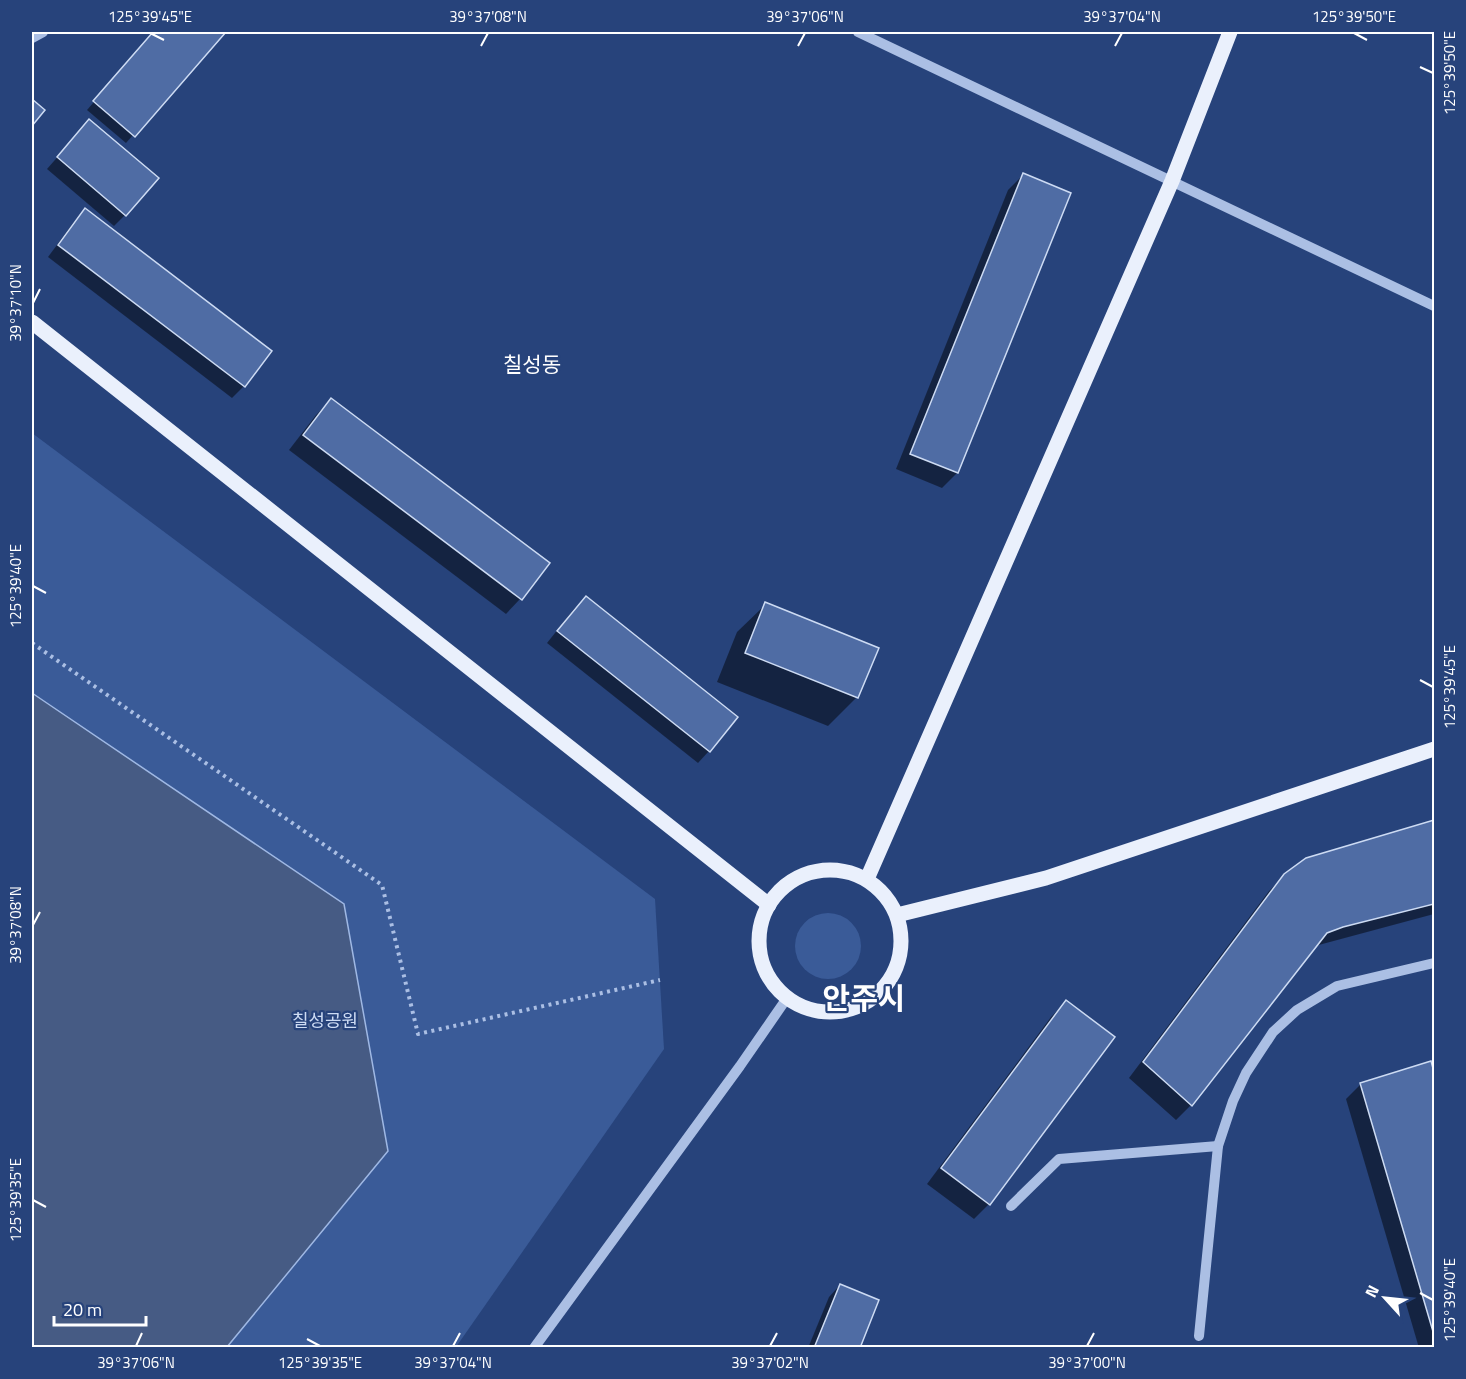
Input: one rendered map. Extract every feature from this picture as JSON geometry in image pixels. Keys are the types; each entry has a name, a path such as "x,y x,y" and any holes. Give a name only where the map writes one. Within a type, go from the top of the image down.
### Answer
{"main road":[{"path":"867,879 1172,181 1230,32"},
{"path":"32,322 769,904"},
{"path":"897,915 1046,878 1434,749"},
{"path":"823,870 846,871 867,879 886,895 897,915 902,939 898,962 889,982 874,997 854,1007 831,1012 808,1009 787,998 772,982 763,965 759,946 761,924 769,904 784,886 802,875 823,870"}],"street":[{"path":"32,38 43,32"},
{"path":"858,32 1434,306"},
{"path":"1199,1336 1218,1146 1233,1101 1246,1073 1273,1032 1297,1010 1337,986 1434,963"},
{"path":"534,1347 740,1066 787,998"},
{"path":"1011,1206 1059,1159 1218,1146"}],"path":[{"path":"32,643 382,885 418,1034 660,980"}],"green space":[{"name":"칠성공원","path":"32,433 655,899 664,1049 456,1347 32,1347"},
{"path":"828,913 841,916 851,923 858,933 861,946 858,959 851,969 841,976 828,979 815,976 805,969 798,959 795,946 798,933 805,923 815,916"}],"shaded area":[{"path":"32,693 344,904 388,1151 227,1347 32,1347"}],"building":[{"path":"153,32 226,32 135,137 93,101"},
{"path":"32,99 45,110 32,126"},
{"path":"89,119 159,178 126,216 57,157"},
{"path":"1023,173 1071,193 958,473 910,454"},
{"path":"85,208 272,351 245,387 58,245"},
{"path":"331,398 550,563 522,600 303,435"},
{"path":"586,596 738,717 710,752 557,631"},
{"path":"765,602 879,648 858,698 745,653"},
{"path":"1434,820 1434,904 1327,933 1192,1106 1143,1062 1284,874 1306,858"},
{"path":"1066,1000 1115,1037 990,1205 941,1168"},
{"path":"1431,1061 1434,1072 1434,1335 1360,1083"},
{"path":"840,1284 879,1300 860,1348 814,1348"}],"district":[{"name":"칠성동","path":"532,364"},
{"name":"안주시","path":"864,998"}]}
